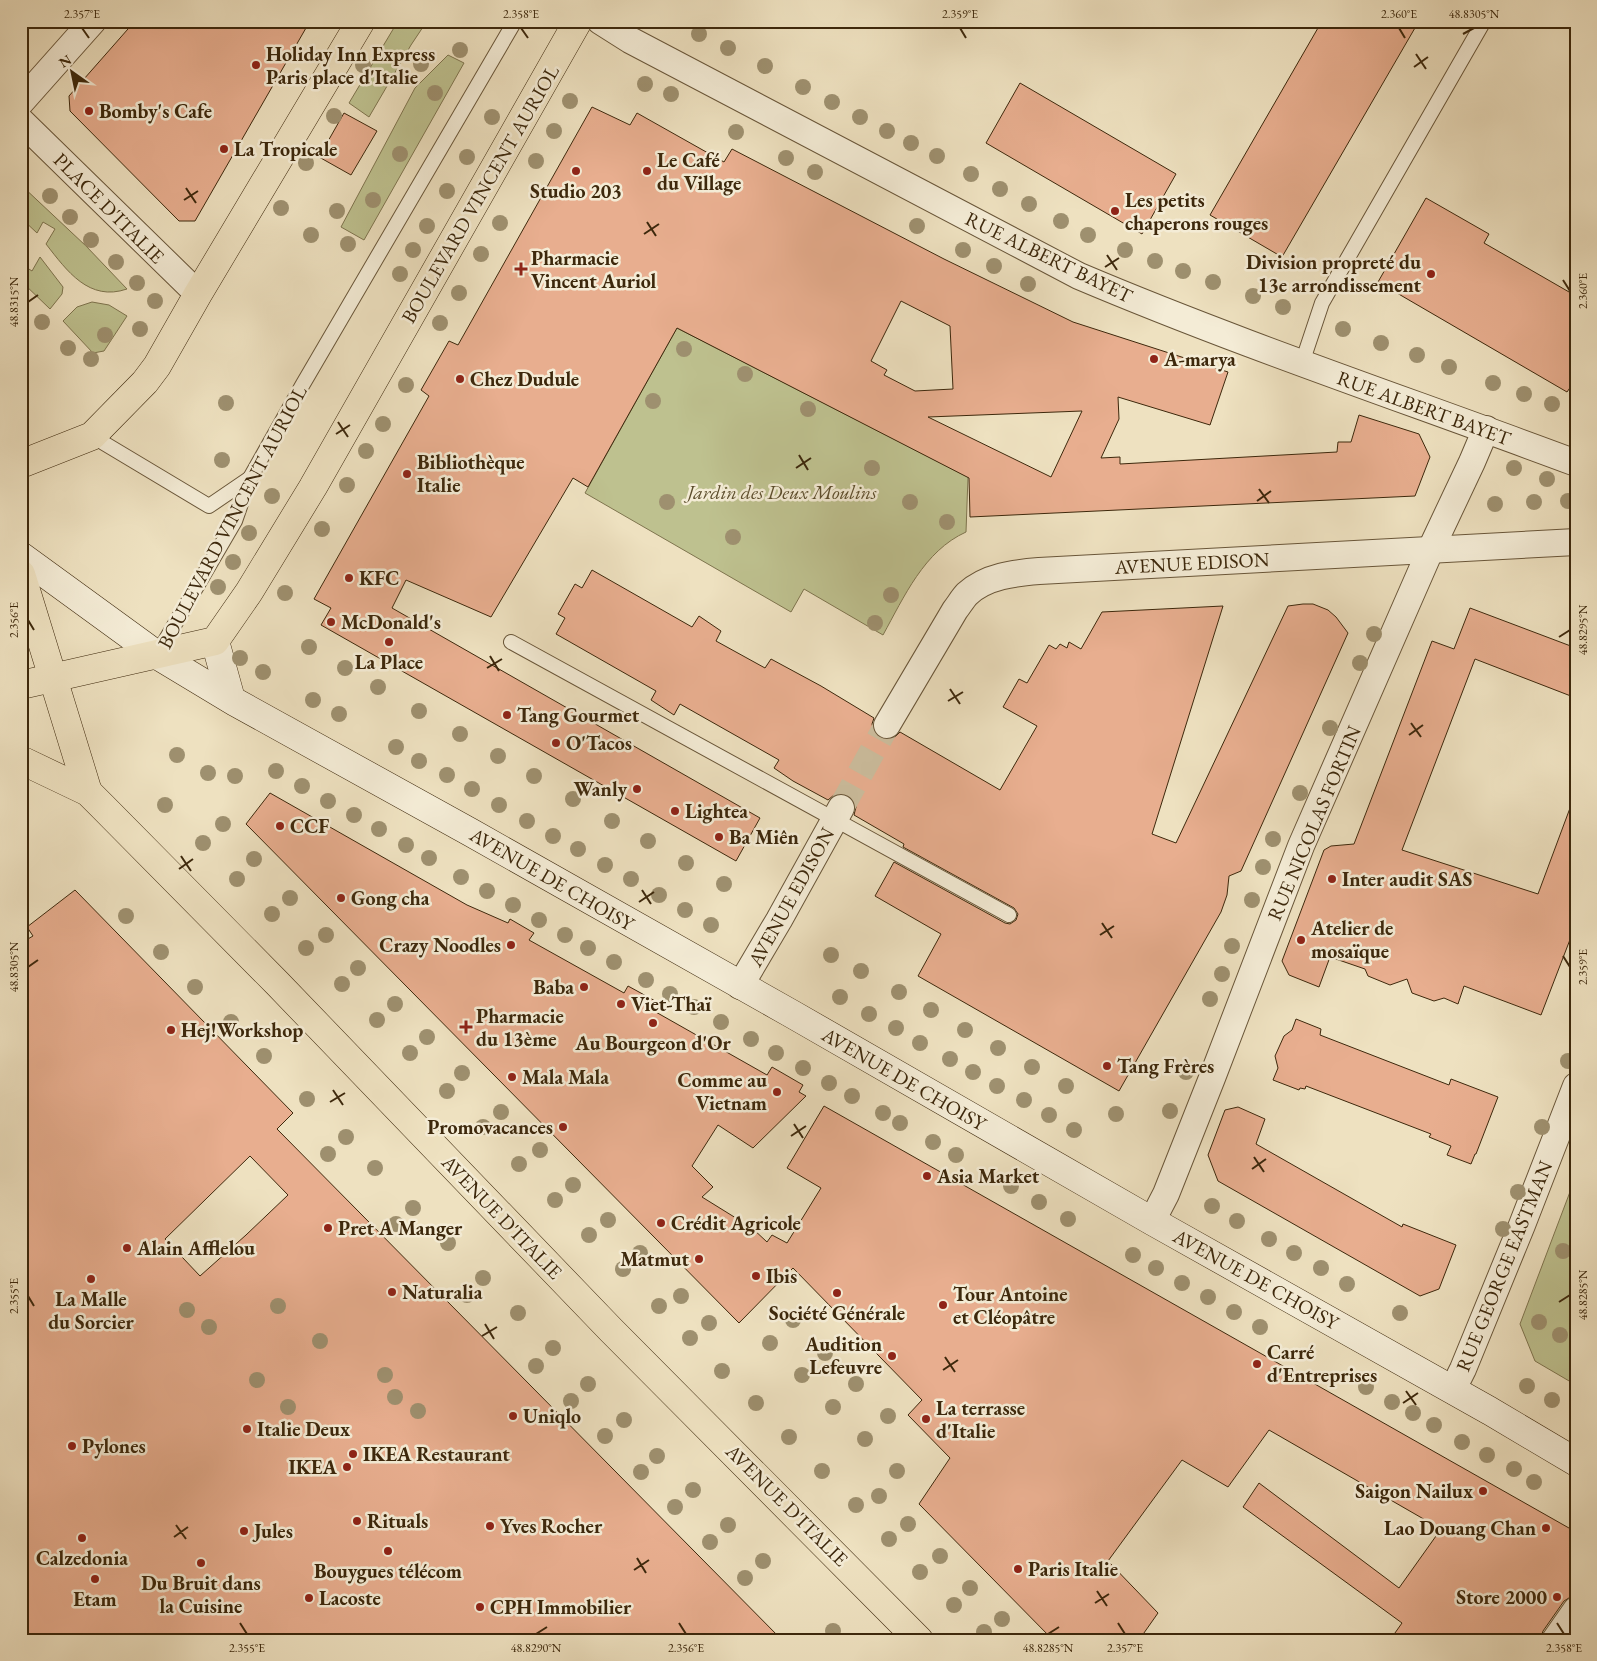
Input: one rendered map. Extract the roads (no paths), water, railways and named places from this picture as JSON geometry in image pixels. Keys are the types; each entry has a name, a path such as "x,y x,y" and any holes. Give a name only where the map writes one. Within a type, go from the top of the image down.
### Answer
{"main road":[{"path":"21,464 92,436 145,382 361,21"},
{"name":"BOULEVARD VINCENT AURIOL","path":"157,655 215,642 249,592 313,487 578,21"},
{"name":"AVENUE DE CHOISY","path":"21,556 157,655 231,699 486,841 1152,1221 1453,1390 1576,1462"},
{"name":"AVENUE D'ITALIE","path":"21,574 88,792"},
{"path":"215,642 231,699"},
{"path":"21,686 157,655"},
{"name":"AVENUE D'ITALIE","path":"21,760 88,792 277,983 611,1330 826,1544 919,1640"}],"street":[{"path":"21,102 93,21"},
{"name":"RUE ALBERT BAYET","path":"600,21 630,40 1079,276 1133,299 1334,376 1486,429 1576,464"},
{"name":"PLACE D'ITALIE","path":"21,121 198,294"},
{"name":"RUE NICOLAS FORTIN","path":"1152,1221 1166,1194 1301,846 1430,551 1486,429"},
{"name":"AVENUE EDISON","path":"888,725 955,610 968,594 983,583 1008,574 1576,542"},
{"name":"AVENUE EDISON","path":"740,986 838,814"},
{"name":"RUE GEORGE EASTMAN","path":"1453,1390 1522,1225 1576,1086"},
{"path":"1554,1640 1576,1610"}],"lane":[{"name":"BOULEVARD VINCENT AURIOL","path":"157,655 235,521 250,478 303,384 515,21"},
{"path":"1302,363 1322,303 1484,21"},
{"path":"92,436 209,506 250,478"},
{"path":"511,642 838,814 1009,915"}],"tunnel":[{"path":"841,808 887,725"}],"place":[{"name":"Holiday Inn Express Paris place d'Italie","path":"256,65"},
{"name":"Bomby's Cafe","path":"89,111"},
{"name":"La Tropicale","path":"224,149"},
{"name":"Studio 203","path":"576,171"},
{"name":"Le Café du Village","path":"647,171"},
{"name":"Les petits chaperons rouges","path":"1115,211"},
{"name":"Pharmacie Vincent Auriol","path":"521,269"},
{"name":"Division propreté du 13e arrondissement","path":"1431,274"},
{"name":"A-marya","path":"1154,359"},
{"name":"Chez Dudule","path":"460,379"},
{"name":"Bibliothèque Italie","path":"407,474"},
{"name":"KFC","path":"349,578"},
{"name":"McDonald's","path":"331,622"},
{"name":"La Place","path":"389,642"},
{"name":"Tang Gourmet","path":"507,715"},
{"name":"O'Tacos","path":"556,743"},
{"name":"Wanly","path":"637,789"},
{"name":"Lightea","path":"675,811"},
{"name":"CCF","path":"280,826"},
{"name":"Ba Miên","path":"719,837"},
{"name":"Inter audit SAS","path":"1332,879"},
{"name":"Gong cha","path":"341,898"},
{"name":"Atelier de mosaïque","path":"1301,940"},
{"name":"Crazy Noodles","path":"511,945"},
{"name":"Baba","path":"584,987"},
{"name":"Viet-Thaï","path":"621,1004"},
{"name":"Au Bourgeon d'Or","path":"653,1023"},
{"name":"Pharmacie du 13ème","path":"466,1027"},
{"name":"Hej!Workshop","path":"171,1030"},
{"name":"Tang Frères","path":"1107,1066"},
{"name":"Mala Mala","path":"512,1077"},
{"name":"Comme au Vietnam","path":"777,1092"},
{"name":"Promovacances","path":"563,1127"},
{"name":"Asia Market","path":"927,1176"},
{"name":"Crédit Agricole","path":"661,1223"},
{"name":"Pret A Manger","path":"328,1228"},
{"name":"Alain Afflelou","path":"127,1248"},
{"name":"Matmut","path":"699,1259"},
{"name":"Ibis","path":"756,1276"},
{"name":"La Malle du Sorcier","path":"91,1279"},
{"name":"Naturalia","path":"392,1292"},
{"name":"Société Générale","path":"837,1293"},
{"name":"Tour Antoine et Cléopâtre","path":"943,1305"},
{"name":"Audition Lefeuvre","path":"892,1356"},
{"name":"Carré d'Entreprises","path":"1257,1364"},
{"name":"Uniqlo","path":"513,1416"},
{"name":"La terrasse d'Italie","path":"926,1419"},
{"name":"Italie Deux","path":"247,1429"},
{"name":"Pylones","path":"72,1446"},
{"name":"IKEA Restaurant","path":"353,1454"},
{"name":"IKEA","path":"347,1467"},
{"name":"Saigon Nailux","path":"1483,1491"},
{"name":"Rituals","path":"357,1521"},
{"name":"Yves Rocher","path":"490,1526"},
{"name":"Lao Douang Chan","path":"1546,1528"},
{"name":"Jules","path":"244,1531"},
{"name":"Calzedonia","path":"82,1538"},
{"name":"Bouygues télécom","path":"388,1551"},
{"name":"Du Bruit dans la Cuisine","path":"201,1563"},
{"name":"Paris Italie","path":"1018,1569"},
{"name":"Etam","path":"95,1579"},
{"name":"Store 2000","path":"1557,1597"},
{"name":"Lacoste","path":"309,1598"},
{"name":"CPH Immobilier","path":"480,1607"}],"park label":[{"name":"Jardin des Deux Moulins","path":"782,492"}]}
